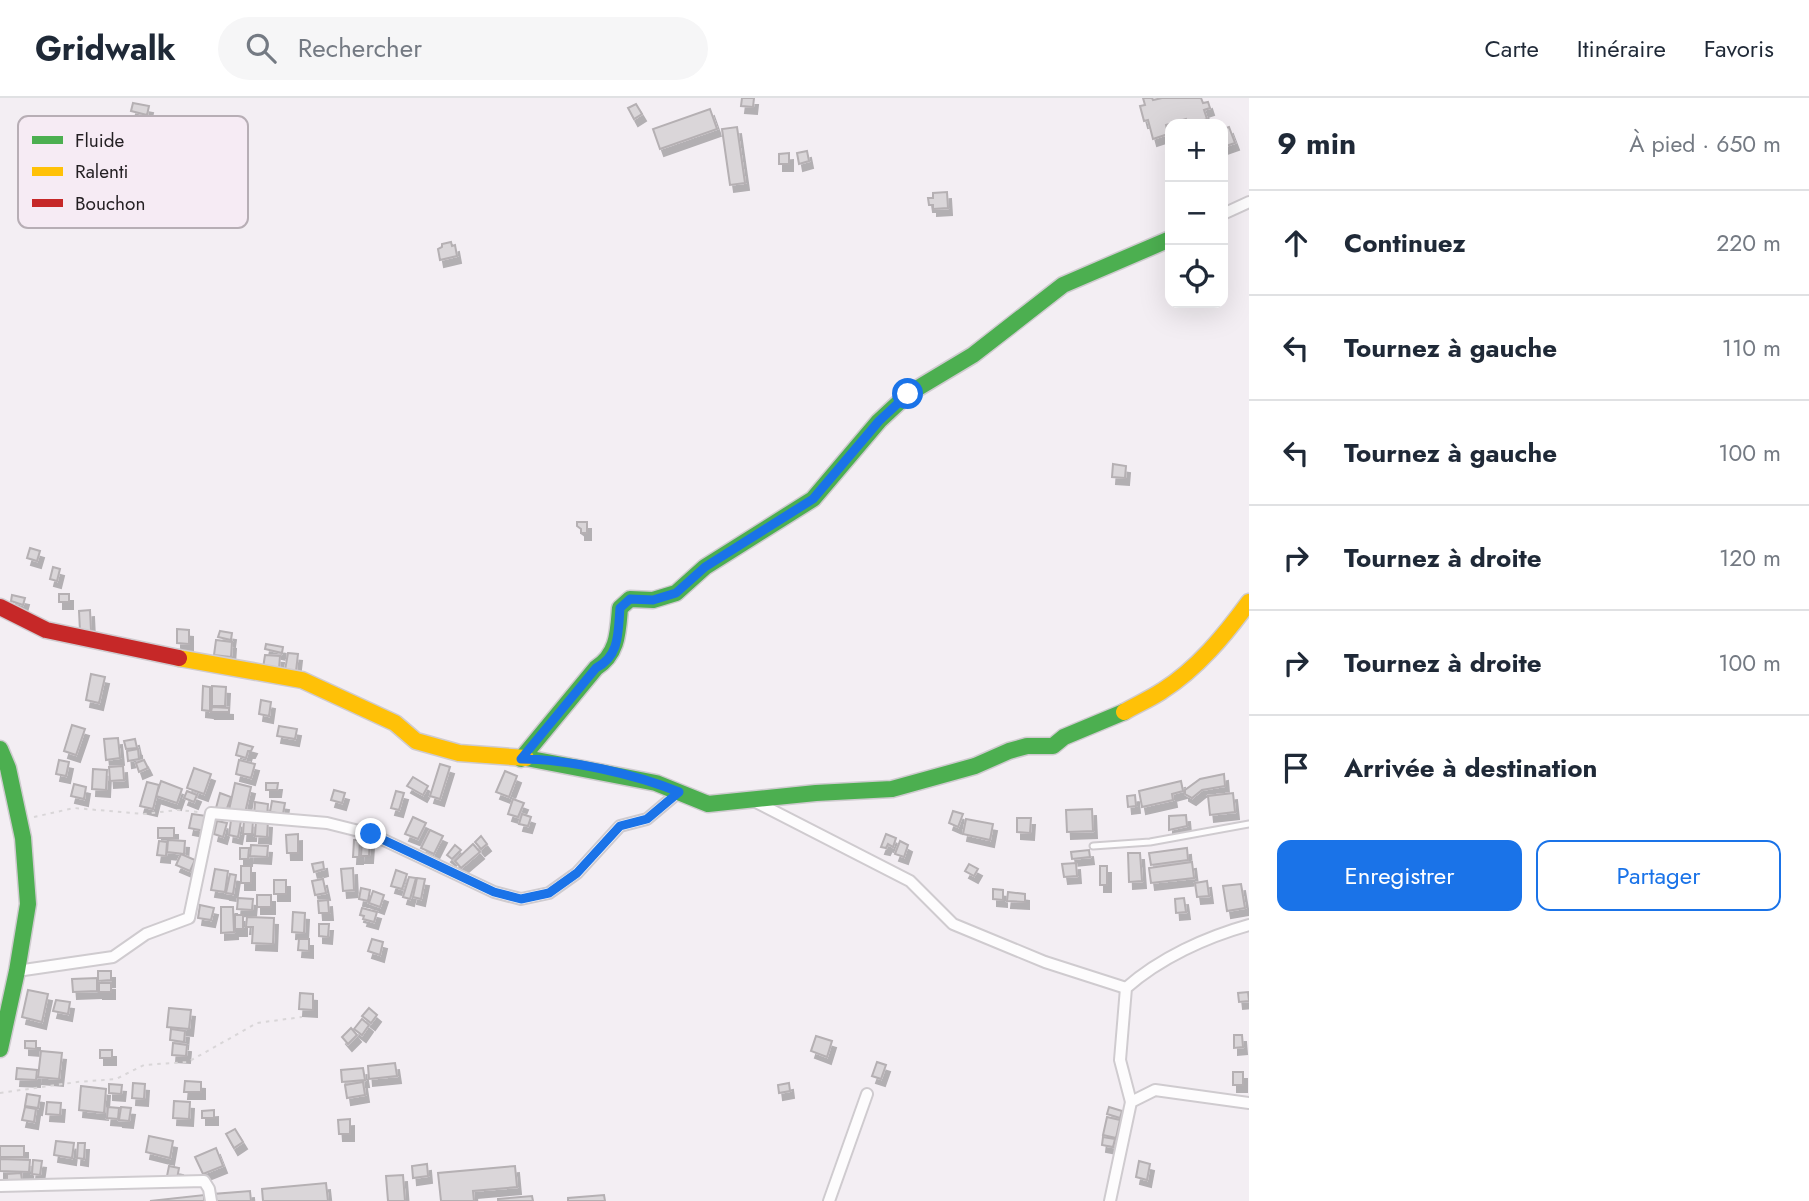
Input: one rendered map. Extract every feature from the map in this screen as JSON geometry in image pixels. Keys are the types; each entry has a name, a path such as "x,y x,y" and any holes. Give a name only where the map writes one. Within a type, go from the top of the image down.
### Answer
{"street":[{"path":"1228,212 1249,202"},
{"path":"521,759 596,668 603,664 618,646 620,608 630,599 653,600 676,593 705,567 813,499 879,421 908,394 973,355 1063,285 1165,241"},
{"path":"0,607 46,630 188,660 302,680 396,723 416,741 459,753 536,759 618,774 656,783 708,804 816,793 892,789 975,766 1027,746 1053,746 1074,733 1111,719 1164,690 1203,658 1249,602"},
{"path":"0,749 8,768 19,822 28,904 18,971 0,1049"},
{"path":"18,971 113,957 146,934 189,918 211,813 327,823 371,834 494,892 521,899 549,893 577,873 620,826 647,819 679,792"},
{"path":"754,801 910,881 953,924 1045,962 1126,988"},
{"path":"1110,1201 1131,1102 1120,1060 1126,988 1144,972 1220,933 1249,925"},
{"path":"1131,1102 1155,1090 1249,1102"},
{"path":"829,1201 867,1094"},
{"path":"0,1186 204,1181 211,1201"}],"lane":[{"path":"1093,846 1150,842 1249,824"}],"path":[{"path":"19,822 74,808 144,814 178,810 211,813"},
{"path":"0,1093 116,1079 144,1065 188,1062 257,1023 302,1017"}],"building":[{"path":"742,98 754,98 753,107 741,106"},
{"path":"1143,98 1201,98 1203,103 1208,102 1210,108 1204,110 1207,119 1165,119 1165,135 1153,139 1148,120 1144,121 1140,106 1145,105"},
{"path":"133,103 149,106 147,115 131,111"},
{"path":"636,104 642,114 634,119 628,108"},
{"path":"710,109 717,129 660,149 653,129"},
{"path":"737,127 745,183 730,185 722,129"},
{"path":"1228,127 1235,143 1228,145"},
{"path":"807,151 809,161 799,164 797,153"},
{"path":"789,153 789,164 779,164 779,154"},
{"path":"947,192 948,208 933,209 933,205 929,205 928,198 933,198 933,193"},
{"path":"451,242 452,246 455,245 457,256 440,260 438,249 442,244"},
{"path":"1113,464 1126,466 1125,478 1112,477"},
{"path":"577,522 587,522 587,533 581,533"},
{"path":"30,548 40,551 37,561 27,558"},
{"path":"53,567 60,569 57,581 50,579"},
{"path":"59,594 69,594 69,602 59,602"},
{"path":"12,595 25,598 23,605 11,601"},
{"path":"90,610 91,631 80,631 79,611"},
{"path":"177,629 189,630 189,644 177,643"},
{"path":"220,631 232,633 231,640 218,637"},
{"path":"216,640 232,642 231,657 214,655"},
{"path":"266,644 283,647 282,653 265,649"},
{"path":"288,653 298,654 296,671 285,670"},
{"path":"265,655 280,656 279,669 263,668"},
{"path":"91,674 105,677 99,703 86,700"},
{"path":"203,686 210,687 210,711 202,710"},
{"path":"212,686 226,687 225,706 212,706"},
{"path":"261,700 271,702 269,716 259,714"},
{"path":"212,707 229,708 229,712 211,712"},
{"path":"72,725 85,729 76,755 64,751"},
{"path":"279,726 297,729 295,739 277,736"},
{"path":"118,738 120,758 106,760 104,739"},
{"path":"135,739 137,748 126,749 124,741"},
{"path":"239,743 253,747 246,758 236,755"},
{"path":"138,749 139,759 128,761 127,751"},
{"path":"59,760 69,762 66,776 56,774"},
{"path":"144,760 148,768 139,772 136,763"},
{"path":"239,760 255,764 251,778 236,774"},
{"path":"440,764 450,767 440,799 430,796"},
{"path":"123,766 124,780 110,781 109,767"},
{"path":"194,768 211,774 204,794 187,788"},
{"path":"93,769 107,770 106,790 92,789"},
{"path":"505,771 517,776 509,797 496,792"},
{"path":"1224,774 1225,786 1202,790 1192,798 1185,794 1185,790 1200,779"},
{"path":"413,777 428,786 423,795 407,786"},
{"path":"161,781 182,789 177,803 156,796"},
{"path":"1181,781 1183,791 1172,794 1173,800 1142,807 1139,791"},
{"path":"147,782 159,785 153,809 140,806"},
{"path":"235,783 251,787 245,813 229,810"},
{"path":"266,783 278,783 277,790 266,790"},
{"path":"74,784 86,787 84,799 71,796"},
{"path":"334,790 345,793 342,803 331,800"},
{"path":"187,791 197,795 194,802 184,798"},
{"path":"396,791 404,793 399,810 391,808"},
{"path":"220,793 231,797 226,811 216,808"},
{"path":"1233,793 1235,812 1210,815 1208,796"},
{"path":"1135,795 1136,806 1128,807 1127,796"},
{"path":"513,799 524,803 518,817 508,814"},
{"path":"272,801 285,803 283,814 270,812"},
{"path":"255,802 268,804 267,816 254,815"},
{"path":"1092,809 1093,831 1067,832 1066,810"},
{"path":"953,811 963,814 958,827 949,823"},
{"path":"192,814 207,816 205,831 189,828"},
{"path":"522,814 531,817 528,826 519,824"},
{"path":"1186,815 1187,826 1169,830 1169,816"},
{"path":"413,817 426,823 418,839 405,834"},
{"path":"1017,818 1031,818 1030,833 1017,832"},
{"path":"966,819 993,824 990,840 963,834"},
{"path":"231,820 241,821 238,837 229,835"},
{"path":"244,820 253,821 252,834 243,834"},
{"path":"256,820 268,821 267,837 255,836"},
{"path":"217,821 227,823 223,837 214,834"},
{"path":"158,828 174,828 174,838 158,838"},
{"path":"430,830 443,836 434,854 421,848"},
{"path":"298,834 298,853 287,853 286,835"},
{"path":"886,834 896,838 893,847 888,844 886,848 881,847"},
{"path":"481,836 487,844 481,849 475,842"},
{"path":"168,840 185,841 184,854 167,852"},
{"path":"354,840 360,840 359,857 353,857"},
{"path":"159,841 167,842 166,856 157,855"},
{"path":"362,841 370,841 369,856 361,856"},
{"path":"900,841 908,845 904,857 895,854"},
{"path":"473,844 480,852 461,868 455,861"},
{"path":"251,845 268,846 267,857 250,856"},
{"path":"455,845 461,850 452,859 447,855"},
{"path":"240,848 249,848 248,859 240,859"},
{"path":"1187,848 1188,860 1151,865 1149,853"},
{"path":"1089,850 1090,857 1072,859 1071,852"},
{"path":"1128,853 1140,853 1142,881 1129,882"},
{"path":"181,854 195,860 190,871 176,865"},
{"path":"323,862 324,869 314,872 312,864"},
{"path":"1192,862 1194,878 1151,883 1149,868"},
{"path":"1076,863 1077,876 1064,877 1062,864"},
{"path":"969,864 978,869 974,876 965,871"},
{"path":"241,866 251,866 251,883 241,883"},
{"path":"1100,866 1107,866 1107,885 1100,885"},
{"path":"353,868 354,890 343,891 341,869"},
{"path":"215,869 228,871 225,892 211,890"},
{"path":"396,870 407,874 402,889 391,886"},
{"path":"230,874 236,875 233,894 226,893"},
{"path":"409,877 416,878 410,899 403,897"},
{"path":"417,878 425,879 421,899 413,897"},
{"path":"323,879 326,893 315,895 312,881"},
{"path":"274,880 286,880 286,894 274,894"},
{"path":"1207,881 1209,896 1197,897 1195,883"},
{"path":"1241,884 1245,908 1227,911 1223,886"},
{"path":"361,888 370,890 368,901 359,899"},
{"path":"993,889 1003,890 1003,900 993,899"},
{"path":"373,891 384,895 380,907 369,903"},
{"path":"1008,892 1025,894 1025,902 1007,901"},
{"path":"257,895 271,895 271,907 257,907"},
{"path":"238,898 253,899 252,910 237,909"},
{"path":"1184,898 1186,912 1176,913 1175,899"},
{"path":"328,900 329,913 319,913 318,901"},
{"path":"200,905 214,908 211,920 198,918"},
{"path":"221,907 233,907 234,932 221,933"},
{"path":"362,908 377,912 374,922 363,919 364,916 360,915"},
{"path":"293,912 305,913 304,933 292,932"},
{"path":"235,915 243,915 243,929 235,929"},
{"path":"247,917 274,918 273,944 252,943 253,927 246,927"},
{"path":"319,924 329,924 328,937 319,936"},
{"path":"299,939 309,939 309,951 298,950"},
{"path":"372,939 383,942 380,955 368,951"},
{"path":"98,971 111,971 111,980 98,981"},
{"path":"97,978 97,991 73,992 72,979"},
{"path":"99,983 111,983 111,992 99,992"},
{"path":"28,990 48,994 42,1022 22,1017"},
{"path":"1248,992 1249,1001 1239,1002 1238,993"},
{"path":"300,993 313,994 313,1010 299,1009"},
{"path":"56,1000 70,1002 68,1014 53,1011"},
{"path":"169,1008 191,1010 189,1029 167,1027"},
{"path":"369,1008 377,1015 371,1023 362,1016"},
{"path":"362,1019 369,1025 362,1035 354,1029"},
{"path":"351,1028 357,1035 348,1044 342,1037"},
{"path":"171,1029 185,1031 184,1042 170,1040"},
{"path":"1234,1035 1242,1035 1243,1047 1234,1048"},
{"path":"816,1036 832,1041 827,1057 811,1051"},
{"path":"25,1041 36,1041 36,1049 25,1048"},
{"path":"173,1043 187,1045 186,1056 172,1055"},
{"path":"100,1050 112,1050 112,1058 100,1058"},
{"path":"41,1051 62,1053 59,1079 38,1077"},
{"path":"877,1062 886,1065 881,1079 872,1076"},
{"path":"395,1063 397,1076 369,1079 368,1066"},
{"path":"17,1068 37,1070 36,1080 16,1079"},
{"path":"363,1068 365,1080 342,1082 341,1070"},
{"path":"1233,1072 1243,1072 1243,1085 1233,1085"},
{"path":"185,1081 201,1082 201,1092 184,1092"},
{"path":"363,1082 365,1095 347,1098 345,1085"},
{"path":"133,1083 145,1084 144,1099 132,1098"},
{"path":"789,1083 790,1091 779,1093 778,1085"},
{"path":"109,1084 122,1085 121,1094 109,1093"},
{"path":"81,1086 106,1089 104,1113 79,1110"},
{"path":"27,1094 40,1096 38,1108 25,1106"},
{"path":"174,1101 190,1102 189,1119 173,1118"},
{"path":"47,1102 61,1103 60,1115 46,1114"},
{"path":"25,1107 36,1109 34,1122 22,1120"},
{"path":"108,1107 119,1108 118,1119 107,1118"},
{"path":"121,1107 131,1108 129,1121 119,1120"},
{"path":"1109,1107 1122,1111 1120,1118 1107,1114"},
{"path":"214,1110 214,1118 202,1118 202,1111"},
{"path":"1107,1117 1120,1120 1116,1138 1103,1135"},
{"path":"350,1119 350,1134 339,1134 338,1120"},
{"path":"235,1129 243,1142 234,1148 226,1134"},
{"path":"149,1136 173,1141 170,1158 146,1152"},
{"path":"1103,1137 1115,1139 1113,1147 1102,1145"},
{"path":"56,1141 74,1143 72,1158 54,1155"},
{"path":"78,1143 85,1143 84,1159 77,1158"},
{"path":"0,1146 24,1146 24,1157 0,1157"},
{"path":"216,1148 223,1166 203,1174 195,1157"},
{"path":"0,1159 30,1160 29,1172 0,1171"},
{"path":"33,1160 42,1161 40,1175 32,1174"},
{"path":"1139,1161 1150,1164 1147,1180 1136,1177"},
{"path":"427,1164 428,1176 413,1178 412,1166"},
{"path":"169,1166 179,1168 177,1179 167,1176"},
{"path":"515,1166 517,1187 473,1191 474,1201 441,1201 438,1173"},
{"path":"21,1173 22,1180 7,1181 7,1174"},
{"path":"403,1175 405,1201 388,1201 386,1176"},
{"path":"326,1183 328,1201 263,1201 262,1189"},
{"path":"250,1191 251,1201 214,1201 213,1194"},
{"path":"204,1195 204,1201 150,1201"},
{"path":"604,1195 605,1201 568,1201 568,1198"},
{"path":"532,1196 533,1201 498,1201 498,1199"}],"traffic: fast":[{"path":"521,759 609,656 616,642 620,608 630,599 653,600 676,593 705,567 813,499 879,421 908,394 973,355 1063,285 1165,241"},
{"path":"526,758 656,783 708,804 816,793 892,789 975,766 1027,746 1053,746 1064,737 1124,712"},
{"path":"0,749 8,768 23,838 28,904 0,1049"}],"traffic: slow":[{"path":"1124,712 1157,694 1199,662 1249,602"},
{"path":"179,658 302,680 395,723 416,741 459,753 526,758"}],"traffic: jam":[{"path":"0,607 46,630 179,658"}],"route":[{"path":"371,834 494,892 521,899 549,893 577,873 620,826 647,819 679,792 656,783 618,774 536,759 521,759 596,668 603,664 618,646 620,608 630,599 653,600 676,593 705,567 813,499 879,421 908,394"}]}
